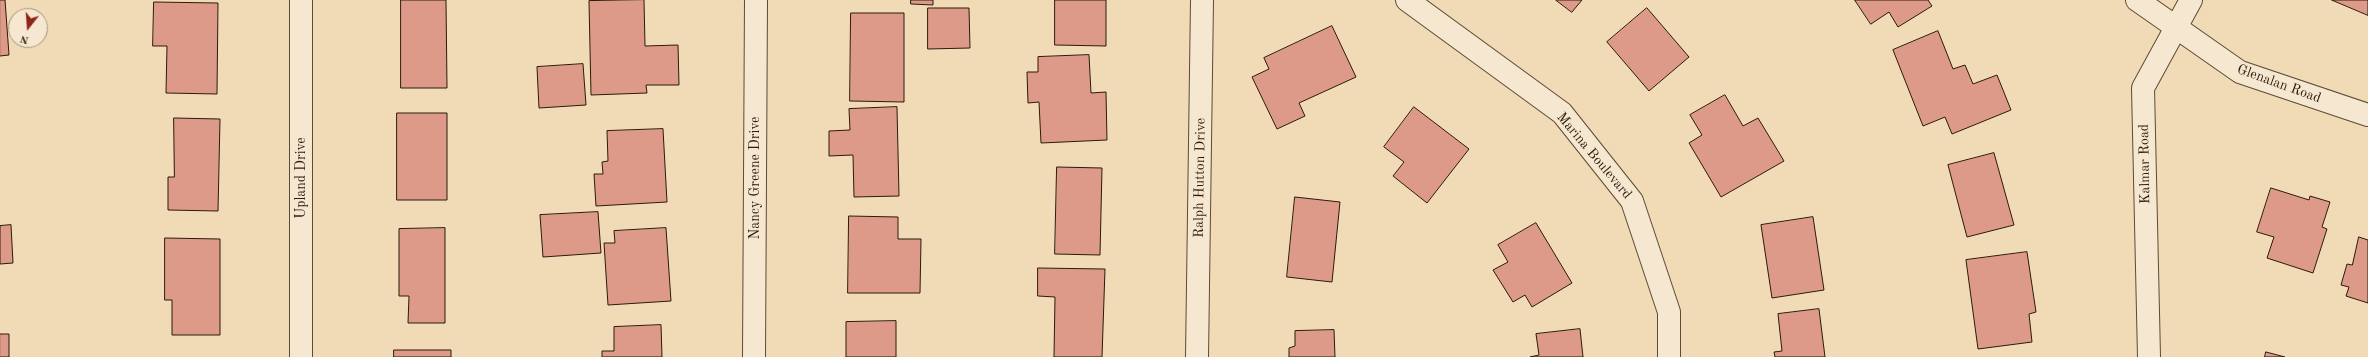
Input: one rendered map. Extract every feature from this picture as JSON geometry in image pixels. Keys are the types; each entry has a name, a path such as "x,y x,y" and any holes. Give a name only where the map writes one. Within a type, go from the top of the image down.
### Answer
{"street":[{"name":"Upland Drive","path":"301,0 301,357"},
{"name":"Nancy Greene Drive","path":"754,357 756,0"},
{"name":"Ralph Hutton Drive","path":"1197,357 1202,0"},
{"name":"Marina Boulevard","path":"1406,0 1562,113 1632,201 1669,312 1669,357"},
{"path":"2136,0 2176,28"},
{"name":"Kalmar Road","path":"2149,357 2143,88 2191,0"},
{"name":"Glenalan Road","path":"2176,28 2240,72 2368,115"}],"building":[{"path":"0,0 5,0 9,55 0,56"},
{"path":"401,0 446,0 447,88 401,88"},
{"path":"644,0 645,46 678,45 679,85 646,85 647,93 591,95 589,1"},
{"path":"911,0 933,0 933,5 911,4"},
{"path":"1055,0 1106,0 1106,46 1055,45"},
{"path":"1556,0 1582,0 1572,12"},
{"path":"1855,0 1928,0 1932,6 1898,27 1889,12 1871,24"},
{"path":"2332,0 2368,0 2368,15"},
{"path":"154,2 218,3 217,94 166,93 167,46 153,46"},
{"path":"928,8 969,8 970,48 928,49"},
{"path":"1647,8 1689,57 1649,91 1607,42"},
{"path":"851,13 904,13 904,102 850,101"},
{"path":"1332,26 1356,77 1299,103 1305,116 1277,129 1252,77 1269,69 1264,58"},
{"path":"1938,31 1953,69 1965,65 1973,84 1997,75 2011,110 1952,134 1945,117 1923,126 1893,50"},
{"path":"1089,55 1091,93 1106,92 1107,140 1041,143 1039,102 1028,103 1027,72 1038,72 1038,57"},
{"path":"583,64 586,105 539,108 537,67"},
{"path":"1725,95 1743,126 1758,118 1784,161 1721,197 1689,143 1702,135 1690,115"},
{"path":"897,107 899,196 854,197 853,155 829,156 829,131 850,130 849,109"},
{"path":"1414,107 1469,149 1427,203 1393,176 1404,162 1384,147"},
{"path":"397,113 447,113 447,200 397,200"},
{"path":"174,118 220,119 218,211 168,210 168,177 174,177"},
{"path":"663,129 667,202 596,206 594,174 603,174 602,162 608,161 607,131"},
{"path":"1994,153 2014,225 1967,237 1948,165"},
{"path":"1057,167 1102,168 1100,255 1055,254"},
{"path":"2271,188 2309,200 2310,196 2330,202 2322,227 2327,229 2313,273 2267,258 2274,237 2257,232"},
{"path":"1295,197 1340,202 1332,282 1287,277"},
{"path":"598,212 601,253 543,257 540,215"},
{"path":"849,216 898,217 898,239 921,239 920,293 848,293"},
{"path":"1813,217 1824,290 1772,298 1761,225"},
{"path":"1536,223 1572,283 1532,307 1525,295 1513,302 1493,270 1508,262 1498,245"},
{"path":"11,225 13,263 0,264 0,226"},
{"path":"445,228 445,323 408,323 409,296 399,296 399,229"},
{"path":"666,228 671,301 608,305 604,243 615,243 614,231"},
{"path":"2359,237 2368,240 2368,303 2346,296 2349,287 2341,285 2347,264 2352,265"},
{"path":"165,238 220,239 220,335 172,335 172,300 165,300"},
{"path":"2027,252 2036,312 2029,314 2032,342 1978,349 1966,260"},
{"path":"1038,268 1105,269 1102,357 1054,357 1055,297 1038,296"},
{"path":"1819,309 1825,357 1775,357 1774,352 1782,351 1778,314"},
{"path":"896,321 896,357 846,357 846,322"},
{"path":"661,325 662,357 602,357 602,351 614,351 614,327"},
{"path":"1580,329 1583,357 1530,357 1539,355 1536,334"},
{"path":"1334,330 1335,357 1289,357 1289,348 1295,346 1295,331"},
{"path":"0,334 9,334 9,357 0,357"},
{"path":"394,350 451,350 451,357 394,357"},
{"path":"2266,352 2285,357 2265,357"}]}
